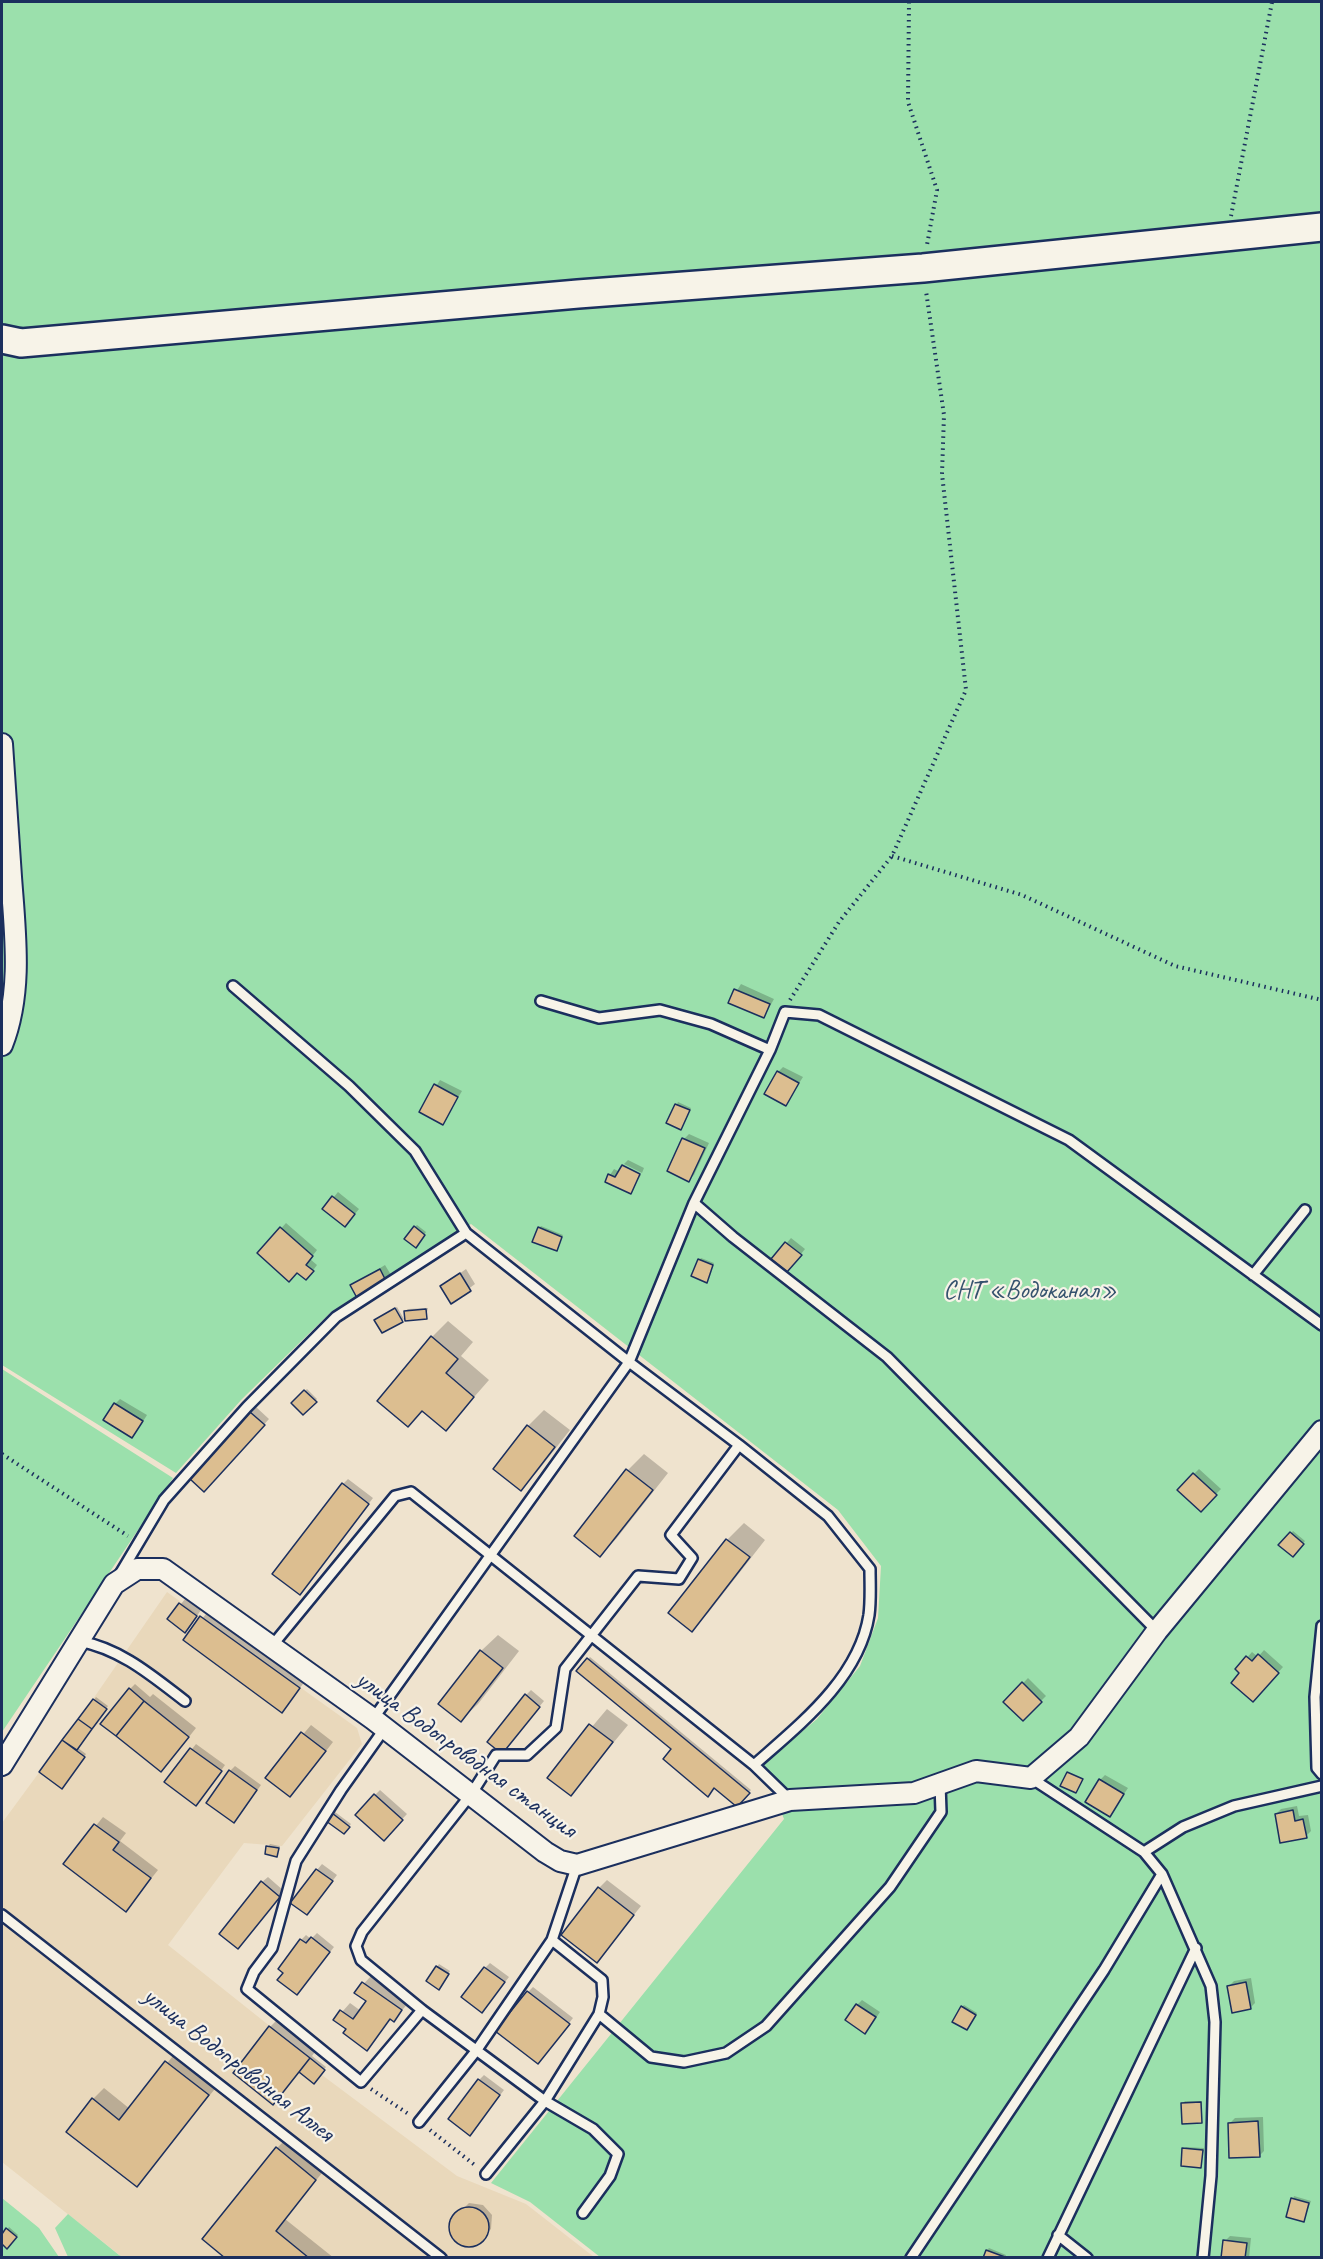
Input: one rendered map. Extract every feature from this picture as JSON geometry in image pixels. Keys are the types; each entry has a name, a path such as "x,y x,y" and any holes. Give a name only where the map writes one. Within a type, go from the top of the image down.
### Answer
{"street":[{"path":"2,339 21,343 578,294 922,268 1322,227"},
{"path":"2,744 16,955 14,993 8,1031 2,1045"},
{"path":"1031,1778 1079,1737 1157,1630 1322,1431"},
{"name":"улица Водопроводная станция","path":"114,1584 137,1569 163,1569 379,1723 545,1852 560,1861 577,1865 790,1800 914,1793 976,1772 1031,1778"},
{"path":"2,1765 114,1584"}],"lane":[{"path":"233,986 349,1086 415,1150 466,1233 828,1516 870,1569 869,1616 853,1659 814,1712 754,1764"},
{"path":"541,1001 599,1018 660,1010 711,1024 770,1050"},
{"path":"422,2010 361,2082 247,1989 254,1972 272,1947 296,1861 379,1723 488,1555 629,1362 694,1203 770,1050 785,1012 819,1015 1069,1140 1322,1325"},
{"path":"694,1203 733,1237 887,1357 1157,1630"},
{"path":"1253,1275 1305,1210"},
{"path":"114,1584 164,1500 247,1407 336,1317 466,1233"},
{"path":"583,2213 610,2175 618,2154 593,2129 545,2101 422,2010 362,1960 356,1946 362,1932 472,1793 496,1755 527,1755 556,1728 565,1670 590,1634 638,1576 679,1579 692,1558 671,1536 739,1445"},
{"path":"271,1647 395,1496 411,1492 754,1764 790,1800"},
{"path":"1322,1626 1315,1697 1317,1768 1322,1774"},
{"path":"79,1641 100,1645 122,1656 185,1701"},
{"path":"1031,1778 1144,1852 1162,1874 1211,1986 1215,2022 1211,2176 1203,2258"},
{"path":"599,2014 651,2057 684,2062 726,2053 766,2026 890,1887 941,1812 940,1784"},
{"path":"1144,1852 1183,1827 1234,1806 1322,1786"},
{"path":"419,2122 476,2051 552,1940 577,1865"},
{"path":"911,2258 1104,1970 1162,1874"},
{"name":"улица Водопроводная Аллея","path":"2,1915 441,2258"},
{"path":"486,2174 545,2101 599,2014 603,1997 602,1980 552,1940"},
{"path":"1048,2258 1196,1948"},
{"path":"1058,2235 1087,2258"}],"path":[{"path":"795,991 839,922 892,856 966,690 942,474 944,416 922,268 937,190 908,102 909,2"},
{"path":"1226,237 1272,2"},
{"path":"892,856 1022,895 1175,966 1322,1000"},
{"path":"2,1454 139,1542"}],"shaded area":[{"path":"167,1592 357,1728 362,1744 282,1846 244,1843 168,1945 325,2070 322,2075 457,2176 526,2204 594,2257 122,2257 2,2162 2,1823 93,1699"}],"green space":[{"name":"СНТ «Водоканал»","path":"2,2 1321,2 1321,2257 600,2257 530,2202 491,2183 784,1819 762,1765 817,1719 860,1666 878,1618 881,1566 838,1510 471,1224 331,1312 242,1399 176,1473 2,1365"},
{"path":"2,1369 173,1478 2,1732"},
{"path":"2,2198 39,2228 59,2257 2,2257"},
{"path":"68,2214 123,2257 68,2257 55,2228"}],"building":[{"path":"734,989 770,1004 764,1018 728,1003"},
{"path":"777,1071 799,1083 786,1106 764,1094"},
{"path":"434,1084 458,1097 443,1125 419,1112"},
{"path":"675,1104 690,1110 681,1130 666,1123"},
{"path":"682,1138 705,1148 689,1182 667,1171"},
{"path":"622,1165 640,1174 631,1194 605,1182 608,1174 615,1177"},
{"path":"332,1196 355,1214 345,1227 322,1209"},
{"path":"414,1226 425,1235 416,1248 404,1239"},
{"path":"280,1227 313,1256 306,1265 314,1271 306,1280 297,1273 289,1282 257,1253"},
{"path":"538,1227 562,1237 557,1251 532,1242"},
{"path":"785,1242 802,1255 787,1272 771,1259"},
{"path":"698,1259 713,1265 707,1283 691,1276"},
{"path":"380,1269 386,1281 357,1298 350,1285"},
{"path":"460,1273 471,1291 451,1304 440,1286"},
{"path":"395,1308 403,1322 382,1333 374,1320"},
{"path":"426,1309 427,1319 405,1321 404,1311"},
{"path":"431,1336 458,1359 446,1373 474,1397 446,1431 422,1411 408,1427 377,1401"},
{"path":"304,1390 317,1402 303,1415 291,1403"},
{"path":"114,1403 143,1421 132,1438 103,1420"},
{"path":"250,1412 265,1425 204,1492 190,1479"},
{"path":"527,1425 555,1447 521,1491 493,1469"},
{"path":"626,1469 653,1490 600,1557 574,1536"},
{"path":"1193,1473 1217,1495 1201,1512 1177,1490"},
{"path":"342,1483 369,1504 300,1595 272,1574"},
{"path":"1290,1532 1304,1544 1293,1557 1278,1545"},
{"path":"726,1539 750,1557 692,1632 668,1613"},
{"path":"179,1603 197,1616 185,1633 167,1619"},
{"path":"200,1616 300,1688 282,1713 183,1640"},
{"path":"480,1650 503,1668 461,1722 438,1704"},
{"path":"1258,1654 1279,1673 1253,1702 1231,1683 1239,1673 1235,1669 1246,1656 1252,1661"},
{"path":"587,1658 750,1793 737,1807 714,1788 708,1797 663,1759 671,1749 576,1671"},
{"path":"1022,1682 1042,1702 1023,1721 1003,1702"},
{"path":"129,1688 144,1701 116,1736 100,1724"},
{"path":"525,1694 540,1707 502,1754 487,1742"},
{"path":"93,1699 107,1709 92,1729 78,1719"},
{"path":"144,1701 189,1737 161,1772 116,1736"},
{"path":"78,1719 92,1729 77,1750 62,1740"},
{"path":"589,1724 613,1742 571,1796 547,1778"},
{"path":"301,1732 326,1751 290,1797 265,1778"},
{"path":"62,1740 85,1757 62,1789 39,1772"},
{"path":"190,1748 222,1771 196,1806 164,1782"},
{"path":"229,1770 257,1790 234,1823 206,1803"},
{"path":"1067,1772 1083,1779 1076,1793 1060,1786"},
{"path":"1099,1779 1124,1794 1110,1817 1085,1802"},
{"path":"374,1794 403,1820 384,1841 355,1815"},
{"path":"1293,1810 1295,1821 1303,1819 1307,1838 1280,1843 1275,1814"},
{"path":"332,1813 350,1827 344,1834 326,1821"},
{"path":"94,1824 119,1842 113,1850 151,1878 126,1912 63,1864"},
{"path":"266,1846 279,1848 277,1857 265,1854"},
{"path":"316,1869 333,1881 307,1915 290,1903"},
{"path":"261,1881 280,1897 238,1949 219,1934"},
{"path":"598,1887 634,1915 597,1963 561,1935"},
{"path":"311,1937 330,1952 297,1995 277,1980 283,1973 278,1969 300,1939 306,1943"},
{"path":"436,1966 449,1974 439,1990 426,1981"},
{"path":"484,1967 505,1982 482,2013 461,1997"},
{"path":"362,1982 402,2010 394,2022 390,2019 367,2051 343,2033 346,2029 333,2020 340,2010 353,2019 366,2001 354,1993"},
{"path":"1246,1982 1251,2009 1232,2013 1227,1986"},
{"path":"527,1991 570,2024 538,2064 495,2031"},
{"path":"856,2004 876,2017 865,2034 845,2020"},
{"path":"961,2006 976,2015 967,2030 952,2022"},
{"path":"269,2026 310,2058 273,2105 233,2073"},
{"path":"310,2058 325,2070 314,2084 299,2072"},
{"path":"165,2061 209,2095 137,2187 66,2132 92,2098 119,2120"},
{"path":"478,2079 500,2095 470,2136 448,2119"},
{"path":"1201,2102 1202,2123 1182,2124 1181,2103"},
{"path":"1258,2121 1260,2157 1229,2158 1228,2123"},
{"path":"276,2147 316,2180 276,2231 309,2258 225,2258 202,2239"},
{"path":"1182,2148 1203,2150 1201,2168 1181,2166"},
{"path":"1291,2198 1309,2203 1304,2222 1286,2217"},
{"path":"469,2207 483,2213 489,2227 483,2241 469,2247 455,2241 449,2227 455,2213"},
{"path":"6,2228 17,2237 7,2249 2,2244 2,2234"},
{"path":"1223,2240 1247,2243 1245,2258 1221,2258"},
{"path":"986,2250 1005,2257 1005,2258 983,2258"}]}
